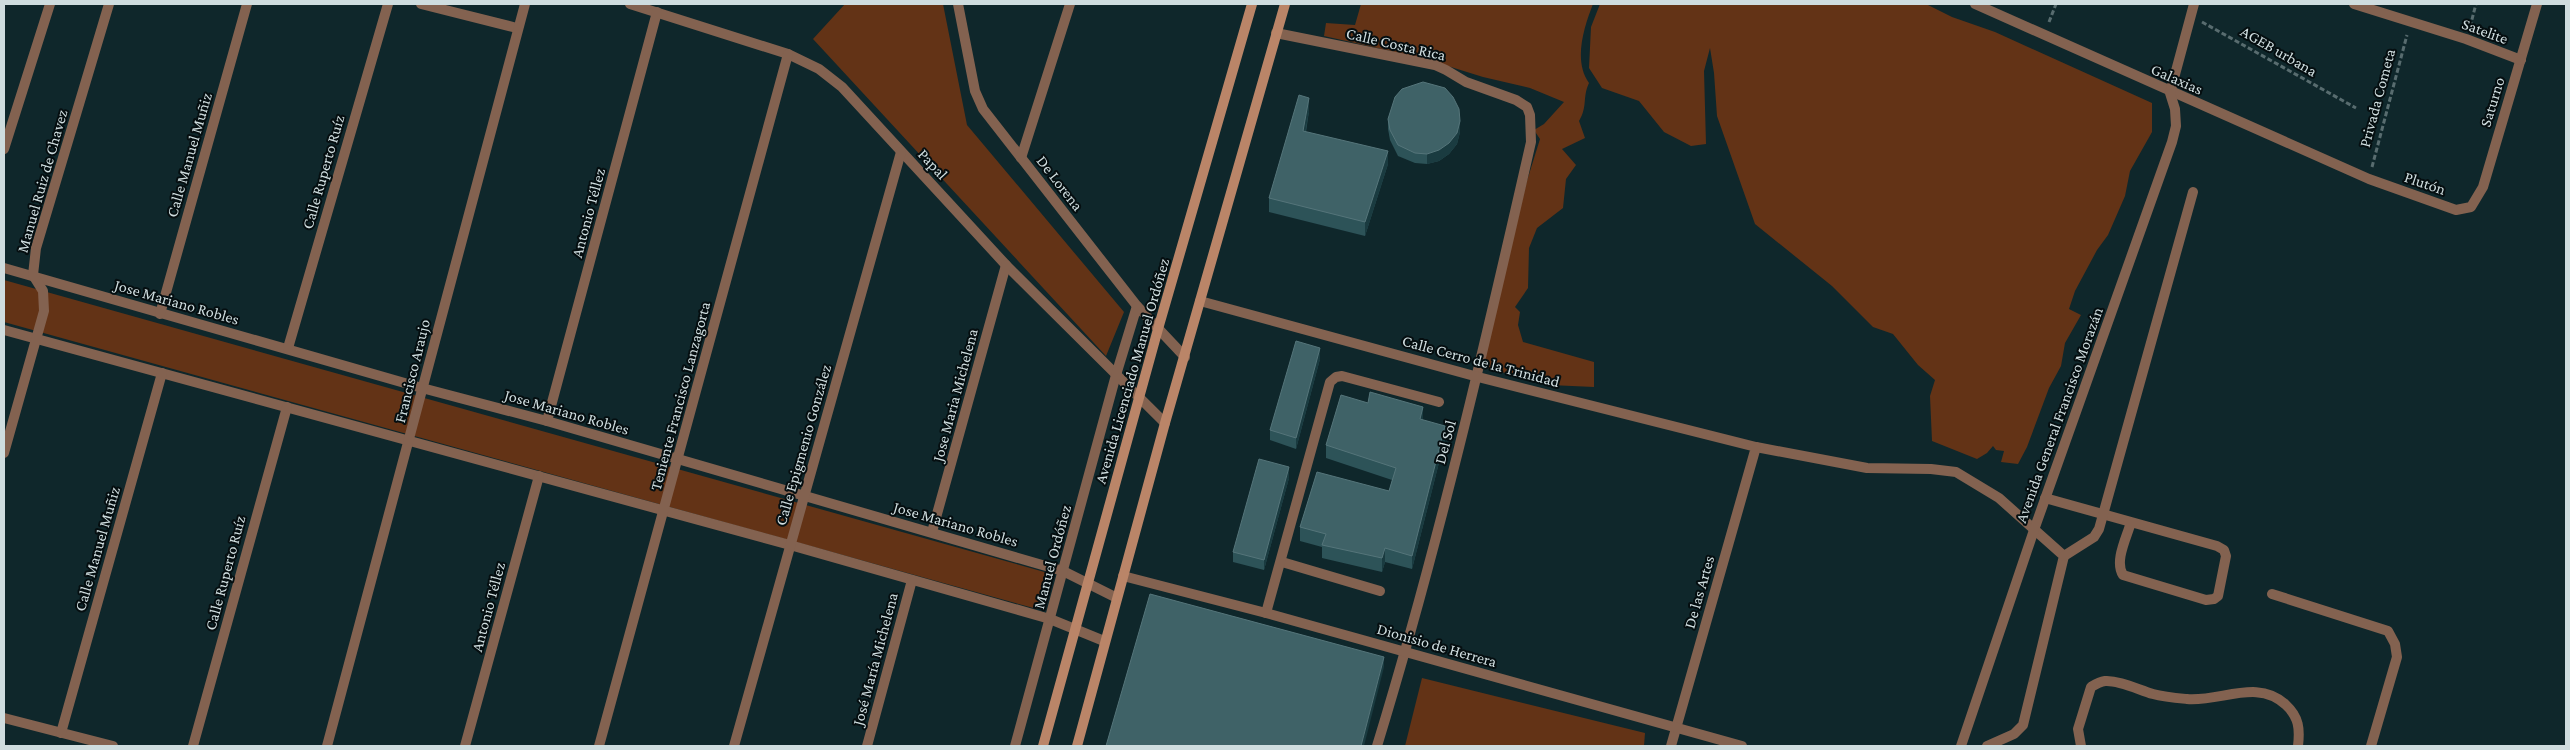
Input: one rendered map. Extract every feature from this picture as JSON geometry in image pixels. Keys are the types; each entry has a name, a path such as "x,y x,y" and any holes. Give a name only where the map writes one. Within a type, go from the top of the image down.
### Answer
{"main road":[{"name":"Avenida Licenciado Manuel Ordóñez","path":"1043,746 1141,398 1158,329 1252,4"},
{"path":"1077,746 1104,641 1165,423 1285,4"}],"street":[{"path":"4,149 50,4"},
{"name":"Manuel Ruiz de Chavez","path":"4,453 44,302 43,291 33,276 36,248 109,4"},
{"name":"Calle Manuel Muñiz","path":"160,314 247,4"},
{"name":"Calle Ruperto Ruíz","path":"288,348 388,4"},
{"path":"421,4 517,28"},
{"name":"Francisco Araujo","path":"328,746 517,28 525,4"},
{"name":"Papal","path":"630,4 788,54 819,69 842,87 1006,265 1165,423"},
{"name":"De Lorena","path":"958,4 976,91 983,109 1138,306 1185,357"},
{"path":"1021,158 1070,4"},
{"name":"Galaxias","path":"1974,4 2044,34 2170,93 2369,180"},
{"path":"2170,93 2194,4"},
{"name":"Satelite","path":"2354,4 2466,39 2520,60"},
{"name":"Saturno","path":"2472,207 2483,187 2537,4"},
{"name":"Antonio Téllez","path":"547,421 657,12"},
{"name":"Calle Costa Rica","path":"1276,33 1435,65 1471,84 1516,100 1527,108 1530,116 1531,142"},
{"name":"Teniente Francisco Lanzagorta","path":"599,746 788,54"},
{"name":"Avenida General Francisco Morazán","path":"1961,746 2045,498 2172,142 2176,126 2175,109 2170,93"},
{"name":"Del Sol","path":"1377,746 1406,652 1478,377 1531,142"},
{"name":"Calle Epigmenio González","path":"734,746 901,152"},
{"name":"Plutón","path":"2369,180 2456,210 2472,207"},
{"path":"1986,746 2014,734 2022,725 2064,556 2094,537 2104,514 2193,192"},
{"name":"Jose Maria Michelena","path":"932,532 1006,265"},
{"name":"Jose Mariano Robles","path":"4,268 160,314 288,348 422,388 547,421 932,532 1063,571 1117,598"},
{"name":"Calle Cerro de la Trinidad","path":"1200,301 1478,377 1756,447 1867,468 1931,468 1956,472 1998,498 2064,556"},
{"name":"Manuel Ordóñez","path":"1015,746 1116,375 1138,306"},
{"path":"4,330 790,544 1050,620 1104,641"},
{"name":"Calle Manuel Muñiz","path":"62,733 162,373"},
{"path":"1266,613 1282,562 1330,382 1336,377 1342,376 1438,402"},
{"name":"Calle Ruperto Ruíz","path":"193,746 287,407"},
{"name":"De las Artes","path":"1671,746 1756,447"},
{"name":"Antonio Téllez","path":"465,746 539,476"},
{"path":"2045,498 2104,514 2131,522 2224,550 2226,556 2218,596 2214,599 2206,600 2123,575 2119,569 2120,562 2131,522"},
{"path":"1282,562 1380,591"},
{"name":"Dionisio de Herrera","path":"1123,576 1266,613 1742,746"},
{"name":"José María Michelena","path":"866,746 912,580"},
{"path":"2272,594 2388,631 2395,644 2398,657 2371,746"},
{"path":"2081,746 2078,729 2091,687 2107,681 2156,694 2189,699 2211,698 2244,692 2266,693 2281,699 2297,716 2300,733 2298,746"},
{"path":"4,718 113,746"}],"path":[{"path":"2044,34 2056,4"},
{"path":"2466,39 2476,4"},
{"name":"AGEB urbana","path":"2190,15 2356,108"},
{"name":"Privada Cometa","path":"2369,180 2410,22"}],"shaded area":[{"path":"845,4 943,4 967,125 1124,312 1106,356 813,39"},
{"path":"1361,4 1593,4 1586,23 1581,54 1584,74 1589,83 1582,116 1579,121 1585,138 1562,149 1576,165 1566,179 1563,208 1537,228 1529,248 1528,288 1515,307 1520,312 1518,325 1523,342 1594,362 1594,387 1550,385 1483,367 1526,184 1540,139 1534,130 1544,124 1564,102 1530,88 1483,77 1422,58 1324,36 1326,23 1355,25"},
{"path":"1600,4 1926,4 1952,17 1995,32 2152,103 2152,132 2130,171 2125,196 2108,235 2097,250 2075,291 2069,309 2081,315 2065,343 2061,366 2049,388 2027,447 2018,464 2001,462 2004,451 1996,450 1993,446 1987,453 1977,459 1932,441 1930,396 1935,380 1918,365 1893,334 1873,327 1832,286 1755,224 1717,116 1710,48 1704,71 1706,144 1691,146 1664,132 1639,101 1602,88 1589,68 1591,27"},
{"path":"4,280 1048,573 1037,609 4,322"},
{"path":"1422,678 1645,733 1644,746 1405,746"}],"building":[{"path":"1423,82 1445,88 1453,97 1459,109 1460,121 1457,133 1449,143 1439,150 1427,154 1415,153 1398,145 1390,130 1388,119 1395,97 1402,89"},
{"path":"1299,95 1309,98 1303,131 1388,151 1365,222 1269,198"},
{"path":"1296,341 1320,348 1296,438 1270,430"},
{"path":"1370,392 1423,407 1420,419 1445,426 1412,556 1385,548 1382,558 1322,545 1326,534 1300,527 1317,472 1389,491 1396,468 1326,445 1341,395 1368,403"},
{"path":"1259,459 1289,467 1264,560 1233,552"},
{"path":"1150,594 1384,657 1361,746 1106,746"}]}
